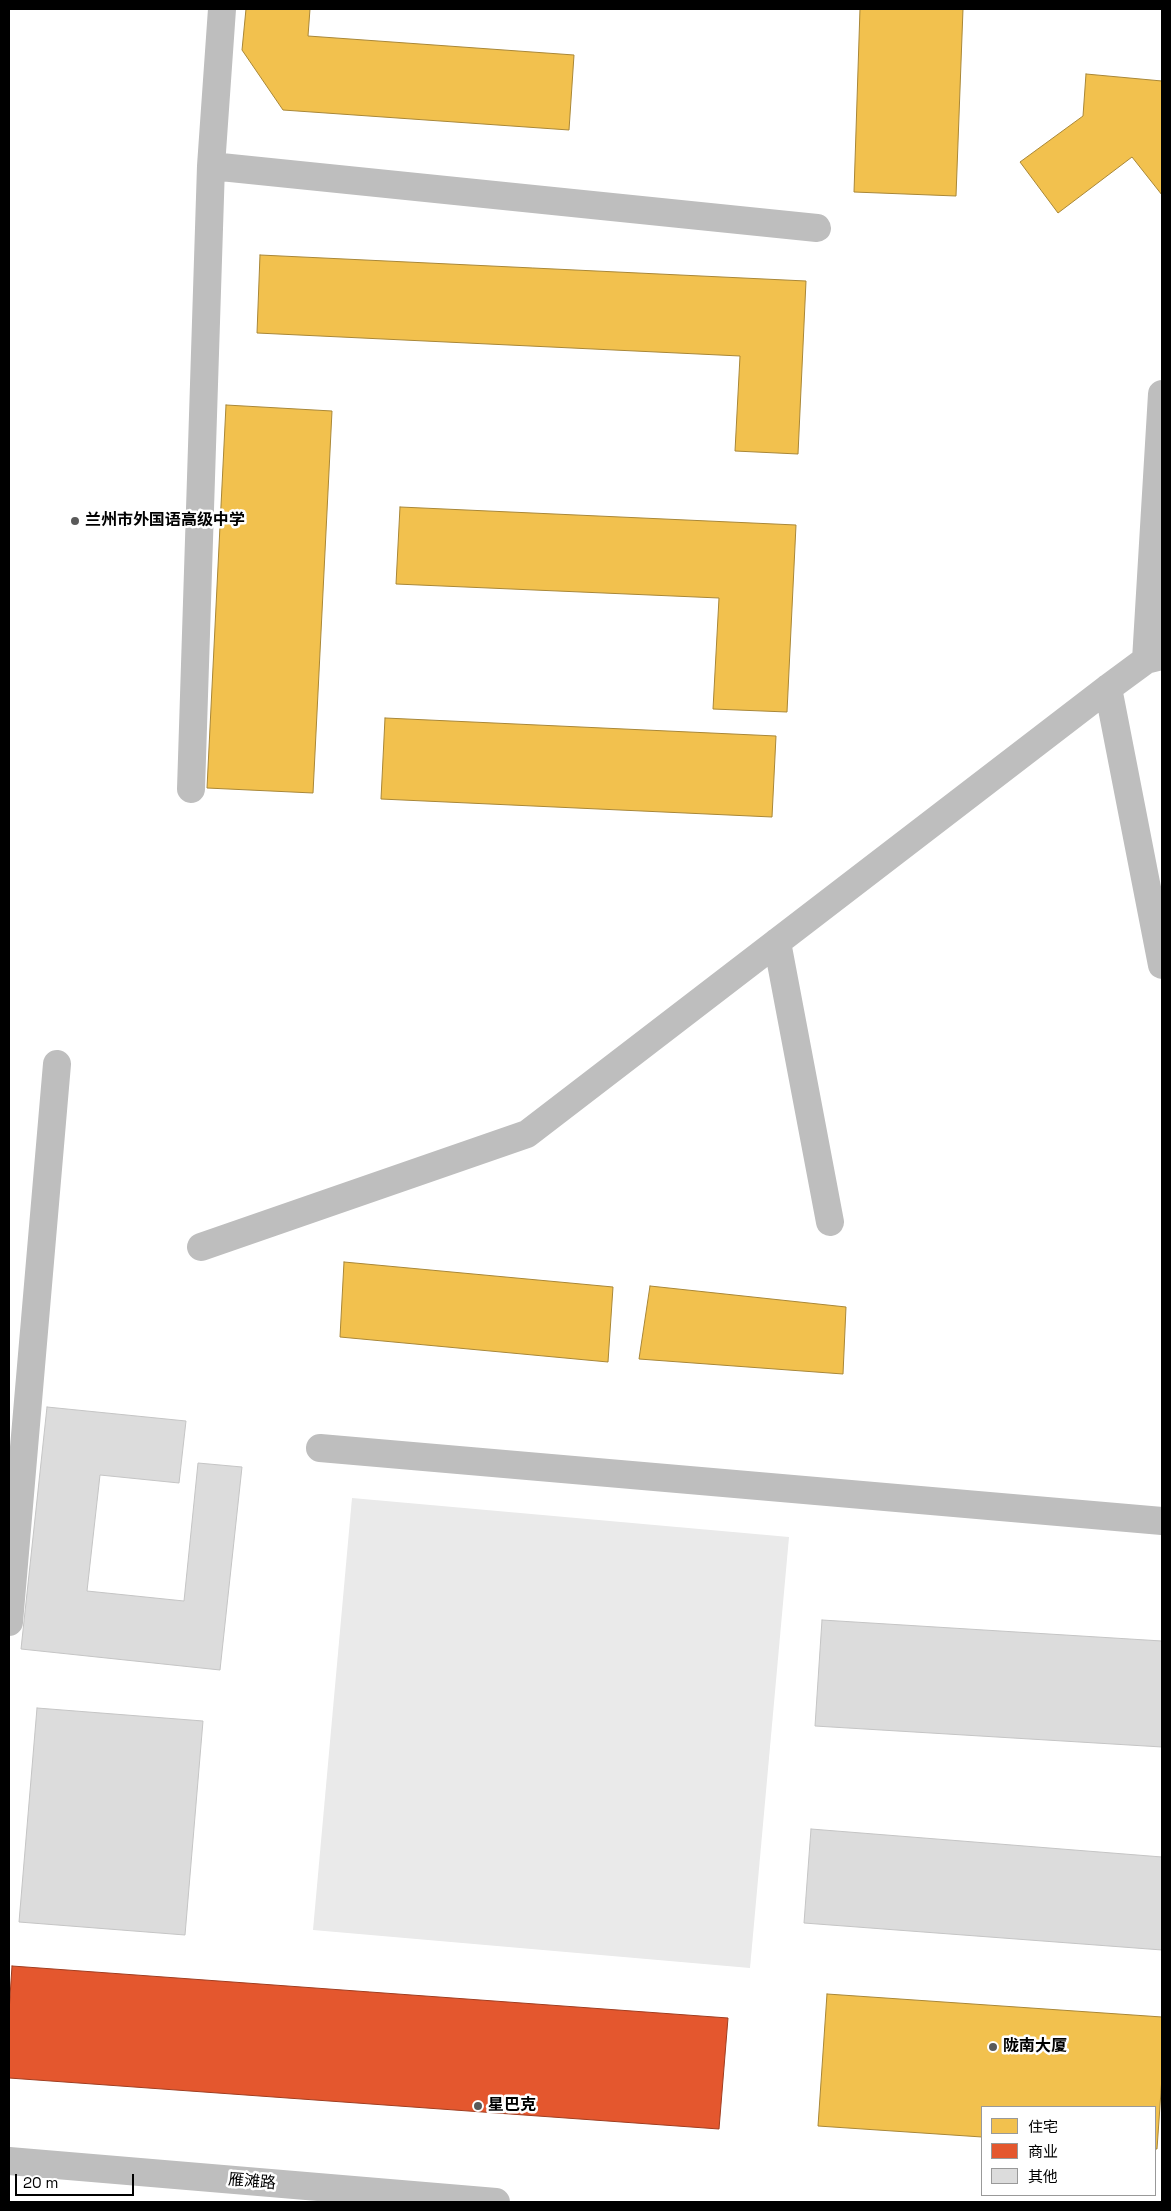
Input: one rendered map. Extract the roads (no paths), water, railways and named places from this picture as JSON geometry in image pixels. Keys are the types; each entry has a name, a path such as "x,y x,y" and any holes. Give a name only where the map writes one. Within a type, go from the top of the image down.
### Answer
{"street":[{"path":"191,789 211,166 222,9"},
{"path":"211,166 817,228"},
{"path":"202,1248 527,1134 1108,688 1154,658 1162,394"},
{"path":"1108,688 1162,965"},
{"path":"777,942 830,1222"},
{"path":"9,1622 57,1064"},
{"path":"320,1448 1162,1521"},
{"name":"雁滩路","path":"9,2161 496,2202"}],"place":[{"name":"兰州市外国语高级中学","path":"75,521"},
{"name":"陇南大厦","path":"993,2047"},
{"name":"星巴克","path":"478,2106"}]}
